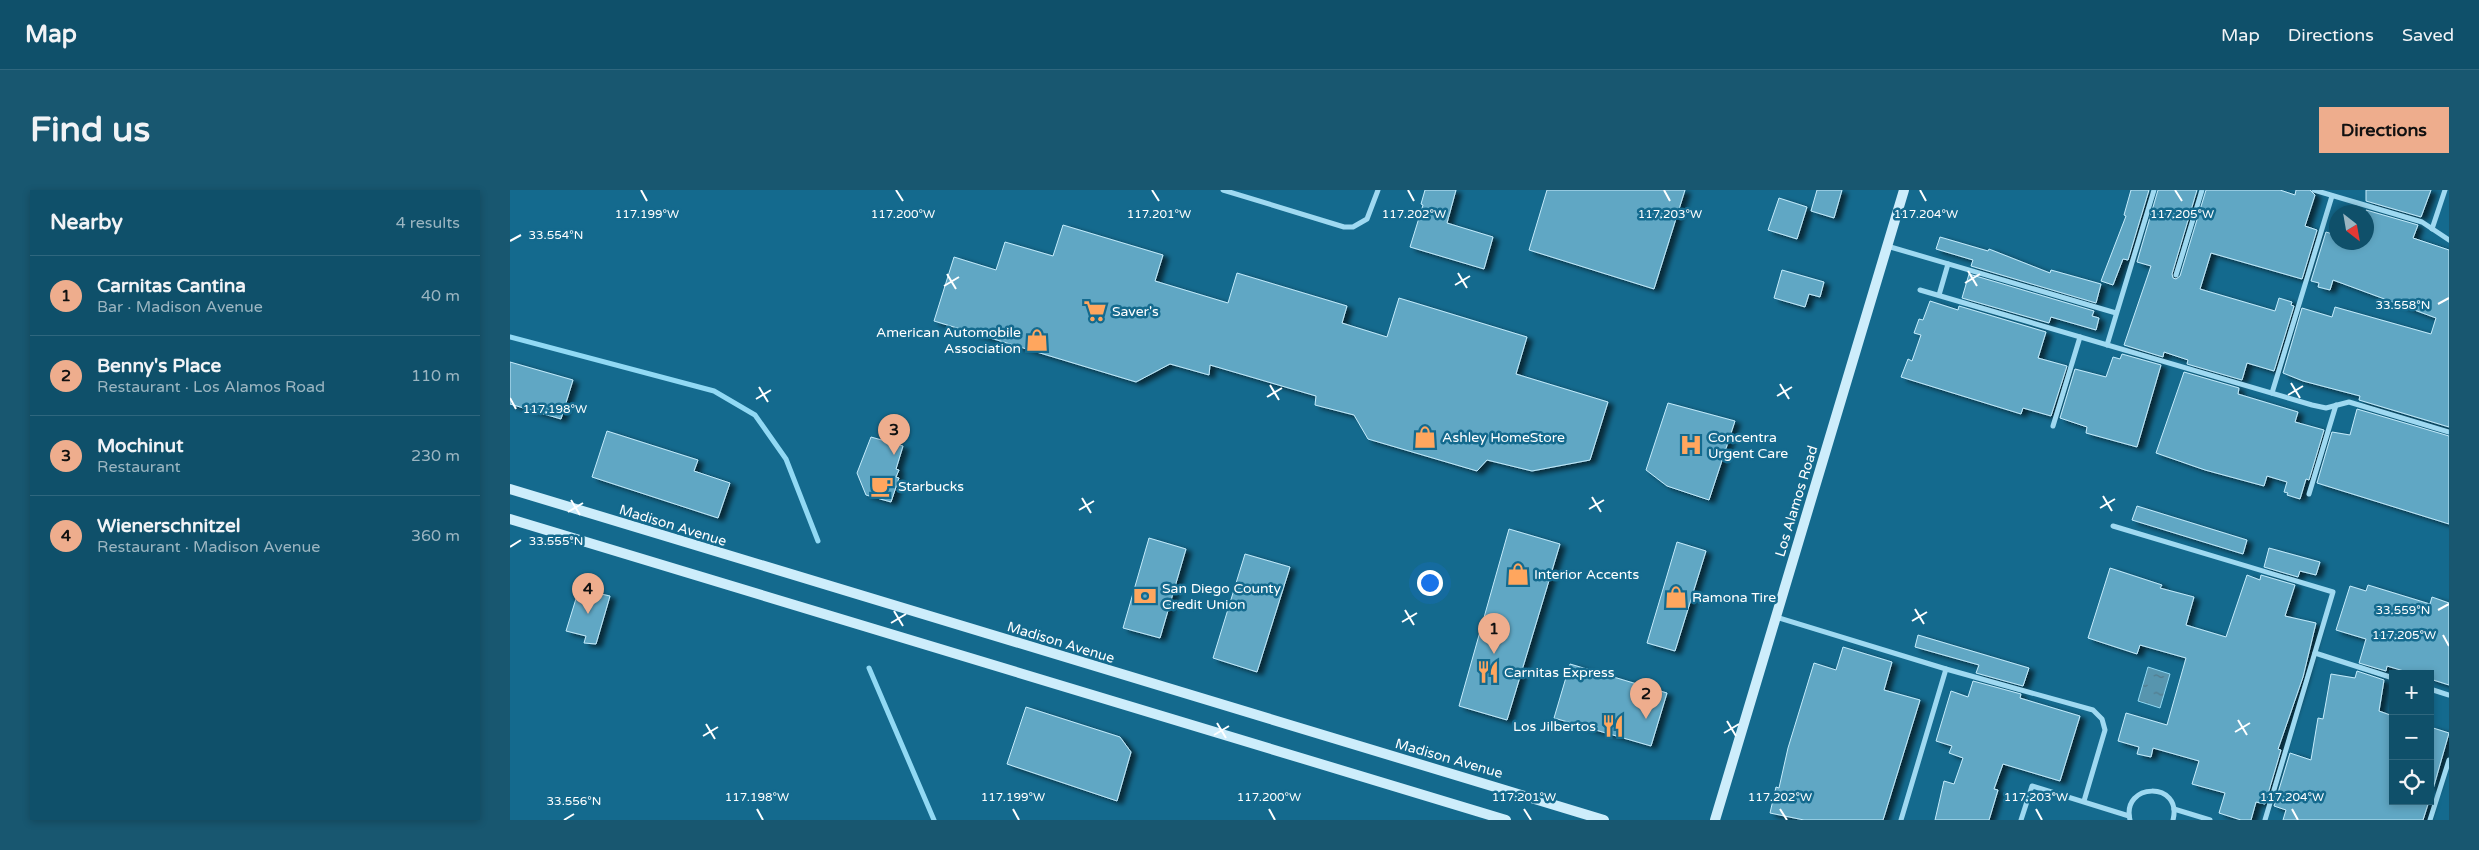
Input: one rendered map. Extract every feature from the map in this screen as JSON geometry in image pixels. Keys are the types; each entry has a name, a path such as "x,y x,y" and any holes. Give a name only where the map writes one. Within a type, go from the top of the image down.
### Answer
{"main road":[{"name":"Los Alamos Road","path":"1715,820 1904,190"},
{"name":"Madison Avenue","path":"510,489 1604,820"},
{"path":"510,518 1506,820"}],"street":[{"path":"1223,190 1344,226 1354,226 1367,219 1378,190"},
{"path":"2106,345 2154,190"},
{"path":"2176,275 2202,190"},
{"path":"2314,190 2422,222 2449,240"},
{"path":"2432,229 2445,190"},
{"path":"2272,393 2332,196"},
{"path":"1887,246 2116,313"},
{"path":"1939,295 1948,264"},
{"path":"1920,290 2326,408 2349,402 2449,432"},
{"path":"2053,426 2080,337"},
{"path":"2309,494 2336,405"},
{"path":"2113,526 2334,592 2265,820"},
{"path":"1776,617 1946,669 2092,710 2102,719 2106,730 2084,801"},
{"path":"2315,653 2389,677"},
{"path":"1901,820 1946,669"},
{"path":"2434,690 2449,695"},
{"path":"2430,820 2449,760"},
{"path":"2021,820 2032,786 2084,801 2130,818 2132,802 2136,797 2148,791 2162,793 2171,802 2174,809 2173,820"},
{"path":"2174,809 2210,820"}],"water":[{"path":"2148,667 2170,674 2160,708 2138,701"}],"building":[{"path":"1425,190 1456,190 1447,223 1493,237 1484,269 1410,247 1423,205 1421,204"},
{"path":"1547,190 1685,190 1654,289 1529,250"},
{"path":"1817,190 1842,190 1834,218 1811,211"},
{"path":"2131,190 2149,190 2128,260 2123,259 2113,285 2101,281 2126,216 2124,215"},
{"path":"2158,190 2197,190 2172,274 2173,278 2176,279 2180,276 2206,190 2280,190 2295,195 2296,190 2310,190 2315,195 2305,226 2317,230 2302,279 2211,253 2200,289 2275,311 2279,298 2292,302 2291,305 2294,306 2274,371 2247,363 2242,380 2187,364 2188,360 2164,352 2163,357 2124,345 2151,266 2137,262"},
{"path":"2366,190 2431,190 2421,217 2366,201"},
{"path":"1779,198 1807,207 1797,239 1768,230"},
{"path":"2374,212 2418,225 2413,238 2449,250 2449,427 2359,400 2360,396 2303,381 2283,373 2302,308 2332,317 2335,307 2431,334 2436,318 2333,280 2330,290 2318,287 2319,283 2311,281 2326,232 2329,233 2329,250 2374,250"},
{"path":"1063,225 1163,255 1155,281 1228,303 1237,273 1347,306 1342,323 1387,337 1399,298 1527,337 1516,374 1608,402 1590,460 1532,471 1487,460 1477,471 1368,439 1354,415 1315,405 1316,396 1210,365 1209,375 1170,364 1136,382 934,321 954,257 996,270 1005,242 1053,256"},
{"path":"1940,237 1988,251 1989,249 2050,273 2051,270 2101,284 2096,303 1971,266 1973,260 1936,249"},
{"path":"1782,270 1824,282 1820,297 1809,294 1805,307 1774,298"},
{"path":"1969,274 2094,311 2092,316 2099,318 2096,330 2051,317 2049,323 1962,298"},
{"path":"1930,301 1958,310 1959,306 2046,332 2038,358 2067,366 2051,416 2023,408 2021,414 1901,377 1908,359 1912,361 1921,335 1914,333 1919,319 1923,320"},
{"path":"2122,354 2161,365 2137,447 2086,433 2087,427 2060,418 2075,369 2106,377 2113,357 2120,359"},
{"path":"510,362 573,380 561,419 510,404"},
{"path":"2184,372 2239,388 2238,394 2298,412 2295,422 2324,430 2309,480 2306,479 2300,499 2287,495 2288,493 2284,492 2287,482 2267,476 2264,486 2205,470 2156,453"},
{"name":"Concentra Urgent Care","path":"1668,403 1735,421 1709,500 1667,486 1646,470"},
{"path":"2357,409 2449,436 2449,524 2317,483 2332,432 2350,435"},
{"path":"607,431 698,460 694,471 730,483 718,518 592,477"},
{"path":"871,437 903,446 896,469 899,470 896,477 899,478 891,502 866,495 857,473"},
{"path":"2137,506 2247,540 2243,554 2132,520"},
{"path":"1509,529 1560,544 1507,720 1459,706"},
{"path":"1149,538 1186,549 1160,638 1123,628"},
{"name":"Ramona Tire","path":"1677,542 1706,551 1675,651 1647,643"},
{"path":"2269,548 2320,562 2316,575 2300,571 2298,577 2264,567"},
{"path":"1245,554 1290,567 1257,672 1213,658"},
{"path":"2110,568 2162,585 2160,588 2194,597 2186,625 2226,637 2247,575 2260,580 2261,575 2295,585 2285,616 2316,623 2303,677 2278,749 2281,750 2265,804 2256,802 2251,820 2241,820 2219,813 2225,793 2192,784 2199,761 2153,748 2151,757 2137,754 2139,747 2118,741 2126,713 2167,725 2186,658 2140,645 2137,654 2088,638"},
{"path":"2368,585 2430,604 2432,597 2449,603 2449,685 2434,680 2434,670 2400,670 2387,666 2386,671 2359,663 2366,639 2336,630 2350,586 2366,591"},
{"path":"579,589 610,596 596,644 584,643 586,636 566,631"},
{"path":"1918,635 2029,668 2023,686 1976,673 1979,665 1915,647"},
{"path":"1843,647 1892,662 1884,690 1920,700 1883,820 1804,820 1770,813 1776,787 1779,788 1788,748 1814,663 1836,670"},
{"path":"1570,664 1667,693 1651,746 1554,718"},
{"path":"2357,671 2384,680 2379,711 2389,715 2389,805 2428,805 2423,820 2283,820 2286,810 2274,806 2290,753 2311,760 2318,718 2323,719 2331,674 2355,678"},
{"path":"1973,681 2021,694 2020,698 2080,716 2060,781 2003,764 1994,789 1998,790 1989,820 1935,820 1944,781 1954,784 1963,758 1949,753 1952,746 1936,741 1951,691 1968,697"},
{"path":"1026,707 1120,737 1131,752 1117,801 1007,764"},
{"path":"2434,728 2449,733 2434,786"}],"waterway":[{"path":"510,337 714,391 755,415 786,459 818,541"},
{"path":"869,668 934,820"}],"place":[{"name":"Saver's","path":"1095,311"},
{"name":"American Automobile Association","path":"1037,340"},
{"name":"Ashley HomeStore","path":"1425,437"},
{"name":"Concentra Urgent Care","path":"1691,445"},
{"name":"Mochinut","path":"894,455"},
{"name":"Starbucks","path":"882,486"},
{"name":"Interior Accents","path":"1518,574"},
{"name":"San Diego County Credit Union","path":"1145,596"},
{"name":"Ramona Tire","path":"1676,597"},
{"name":"Wienerschnitzel","path":"588,614"},
{"name":"Carnitas Cantina","path":"1494,654"},
{"name":"Carnitas Express","path":"1488,672"},
{"name":"Benny's Place","path":"1646,719"},
{"name":"Los Jilbertos","path":"1613,726"}]}
